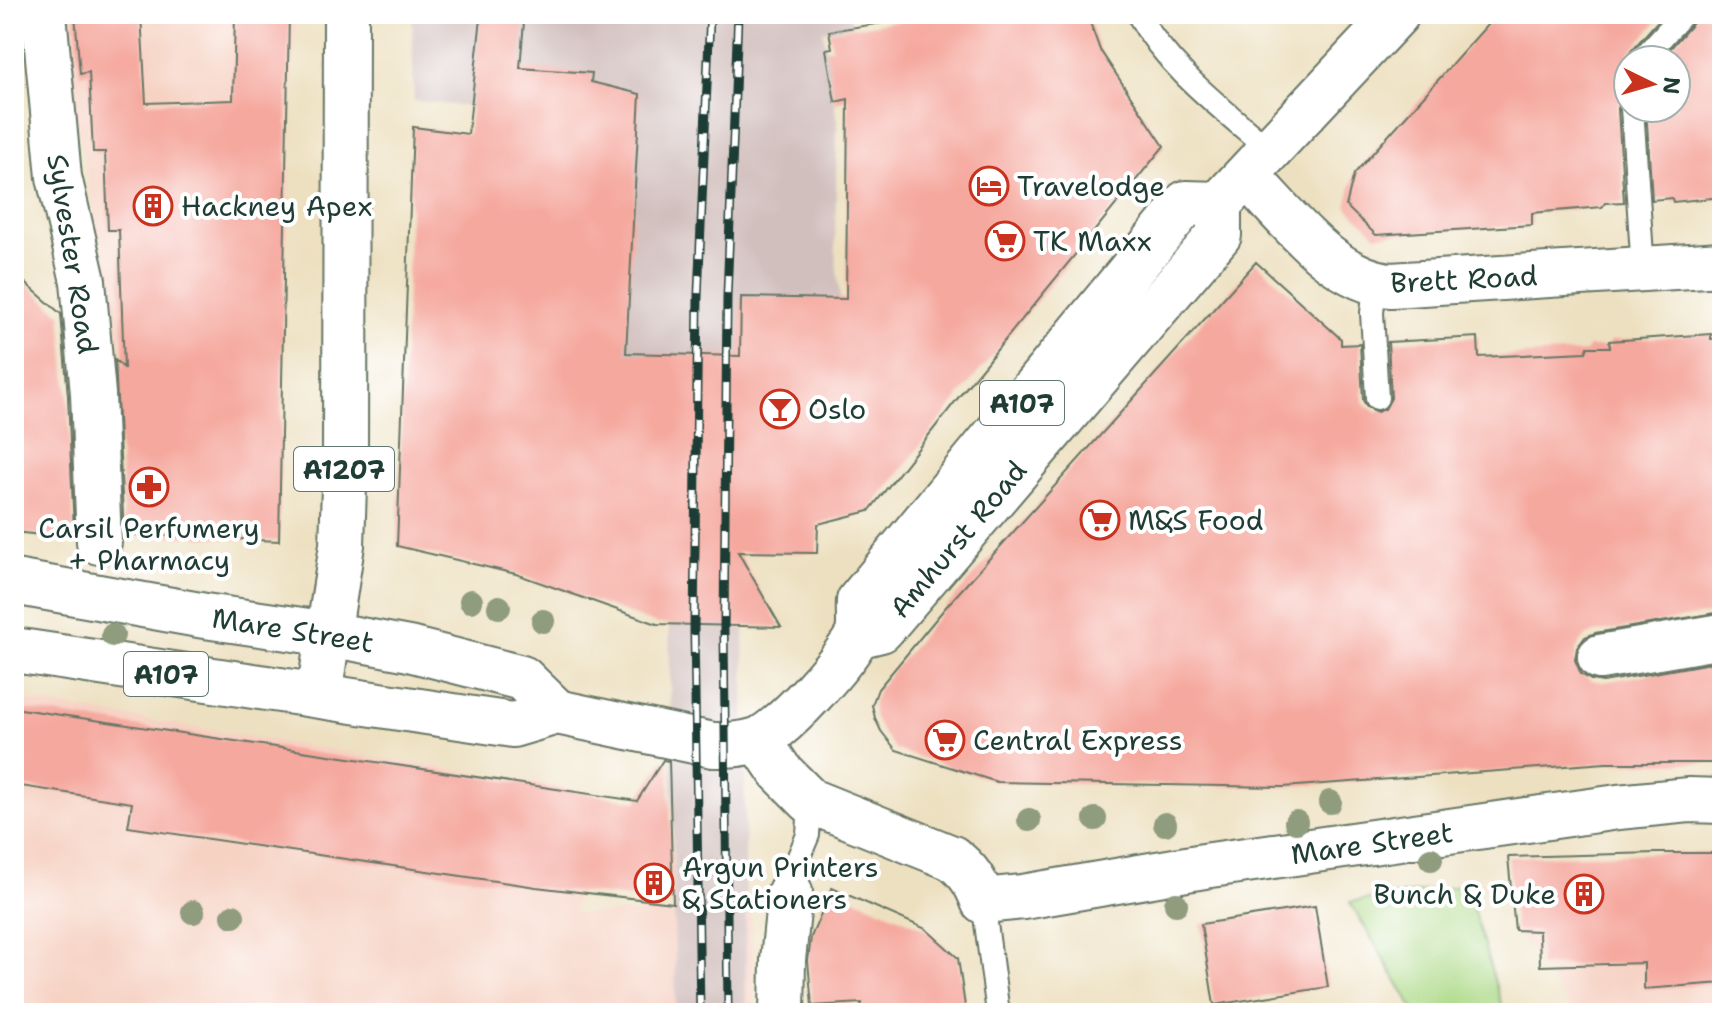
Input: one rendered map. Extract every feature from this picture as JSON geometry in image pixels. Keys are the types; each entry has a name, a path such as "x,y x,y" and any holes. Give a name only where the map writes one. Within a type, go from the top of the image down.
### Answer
{"main road":[{"name":"Sylvester Road","path":"44,14 59,177 83,281 93,394 99,542"},
{"name":"A1207","path":"319,695 342,545 346,14"},
{"path":"1246,177 1397,14"},
{"name":"Brett Road","path":"1246,177 1335,264 1375,284 1722,264"},
{"name":"Amhurst Road","path":"759,740 784,722 806,699 857,636 881,630 1219,235 1246,177"},
{"name":"Mare Street","path":"14,582 409,649 522,678 557,712"},
{"path":"1600,657 1722,636"},
{"name":"A107","path":"14,650 513,725 557,712 713,745 736,745 759,740"},
{"path":"759,740 780,771 810,801 952,858 967,869 977,885 1003,899"},
{"name":"Mare Street","path":"1003,899 1204,866 1618,807 1689,800 1722,801"},
{"path":"782,1013 783,960 790,892"}],"lane":[{"path":"1138,14 1152,40 1169,60 1246,177"},
{"path":"1656,44 1683,14"},
{"path":"1633,124 1643,270"},
{"path":"1375,284 1372,313 1377,398"},
{"path":"790,892 797,861 808,835 810,801"},
{"path":"998,1013 1003,899"}],"shaded area":[{"path":"65,14 296,14 280,410 120,407 121,358 69,81"},
{"path":"412,14 844,14 851,19 852,26 823,31 837,121 835,251 843,327 839,519 818,519 737,552 734,629 744,629 746,1013 676,1013 669,628 671,355 626,353 640,94 623,90 556,115 414,101"},
{"path":"14,698 605,794 573,913 751,913 755,1013 14,1013"},
{"path":"1722,849 1722,1013 1574,1013 1515,930 1508,857 1703,853 1721,852"}],"green space":[{"path":"1466,885 1504,1013 1416,1013 1350,902"}],"building":[{"path":"75,14 141,14 146,103 233,100 235,14 289,14 279,541 124,534 115,360 124,368 119,230 108,230 105,152 93,152 89,72 80,74"},
{"path":"942,14 1087,14 1100,50 1164,146 869,511 818,524 817,553 738,552 781,627 657,624 516,574 397,546 413,127 468,134 481,18 524,22 520,68 592,73 591,82 640,94 626,353 740,356 741,297 846,299 848,99 835,102 826,49 832,48 829,31"},
{"path":"1497,14 1664,14 1637,44 1612,44 1612,124 1619,124 1624,202 1532,213 1532,225 1376,235 1346,206 1354,174"},
{"path":"1697,14 1722,14 1722,197 1673,202 1672,198 1652,200 1647,124 1692,124 1692,44 1674,44"},
{"path":"1256,262 1341,339 1341,345 1360,344 1363,400 1366,406 1377,412 1385,409 1391,398 1388,342 1478,337 1479,357 1586,352 1588,347 1610,347 1609,341 1711,334 1711,339 1722,338 1722,612 1595,633 1585,637 1577,648 1575,660 1581,674 1603,682 1722,661 1722,763 1606,763 1283,787 997,782 896,750 875,718 872,705 878,689 945,608"},
{"path":"14,273 61,314 74,531 60,537 14,532"},
{"path":"14,708 637,801 663,760 669,761 673,903 536,887 128,827 132,803 14,785"},
{"path":"1722,853 1722,983 1644,989 1644,963 1540,966 1539,931 1515,930 1508,857"},
{"path":"832,888 926,929 958,958 966,1013 860,1013 862,1003 812,1006 808,961 811,937"},
{"path":"1315,906 1328,987 1214,1005 1201,924"}],"railway":[{"path":"700,1013 694,630 698,296 710,14"},
{"path":"728,1013 724,630 727,297 738,14"}],"place":[{"name":"Travelodge","path":"989,186"},
{"name":"Hackney Apex","path":"153,206"},
{"name":"TK Maxx","path":"1005,241"},
{"name":"Oslo","path":"780,409"},
{"name":"Carsil Perfumery + Pharmacy","path":"149,487"},
{"name":"M&S Food","path":"1100,520"},
{"name":"Central Express","path":"945,740"},
{"name":"Argun Printers & Stationers","path":"654,883"},
{"name":"Bunch & Duke","path":"1584,894"}]}
